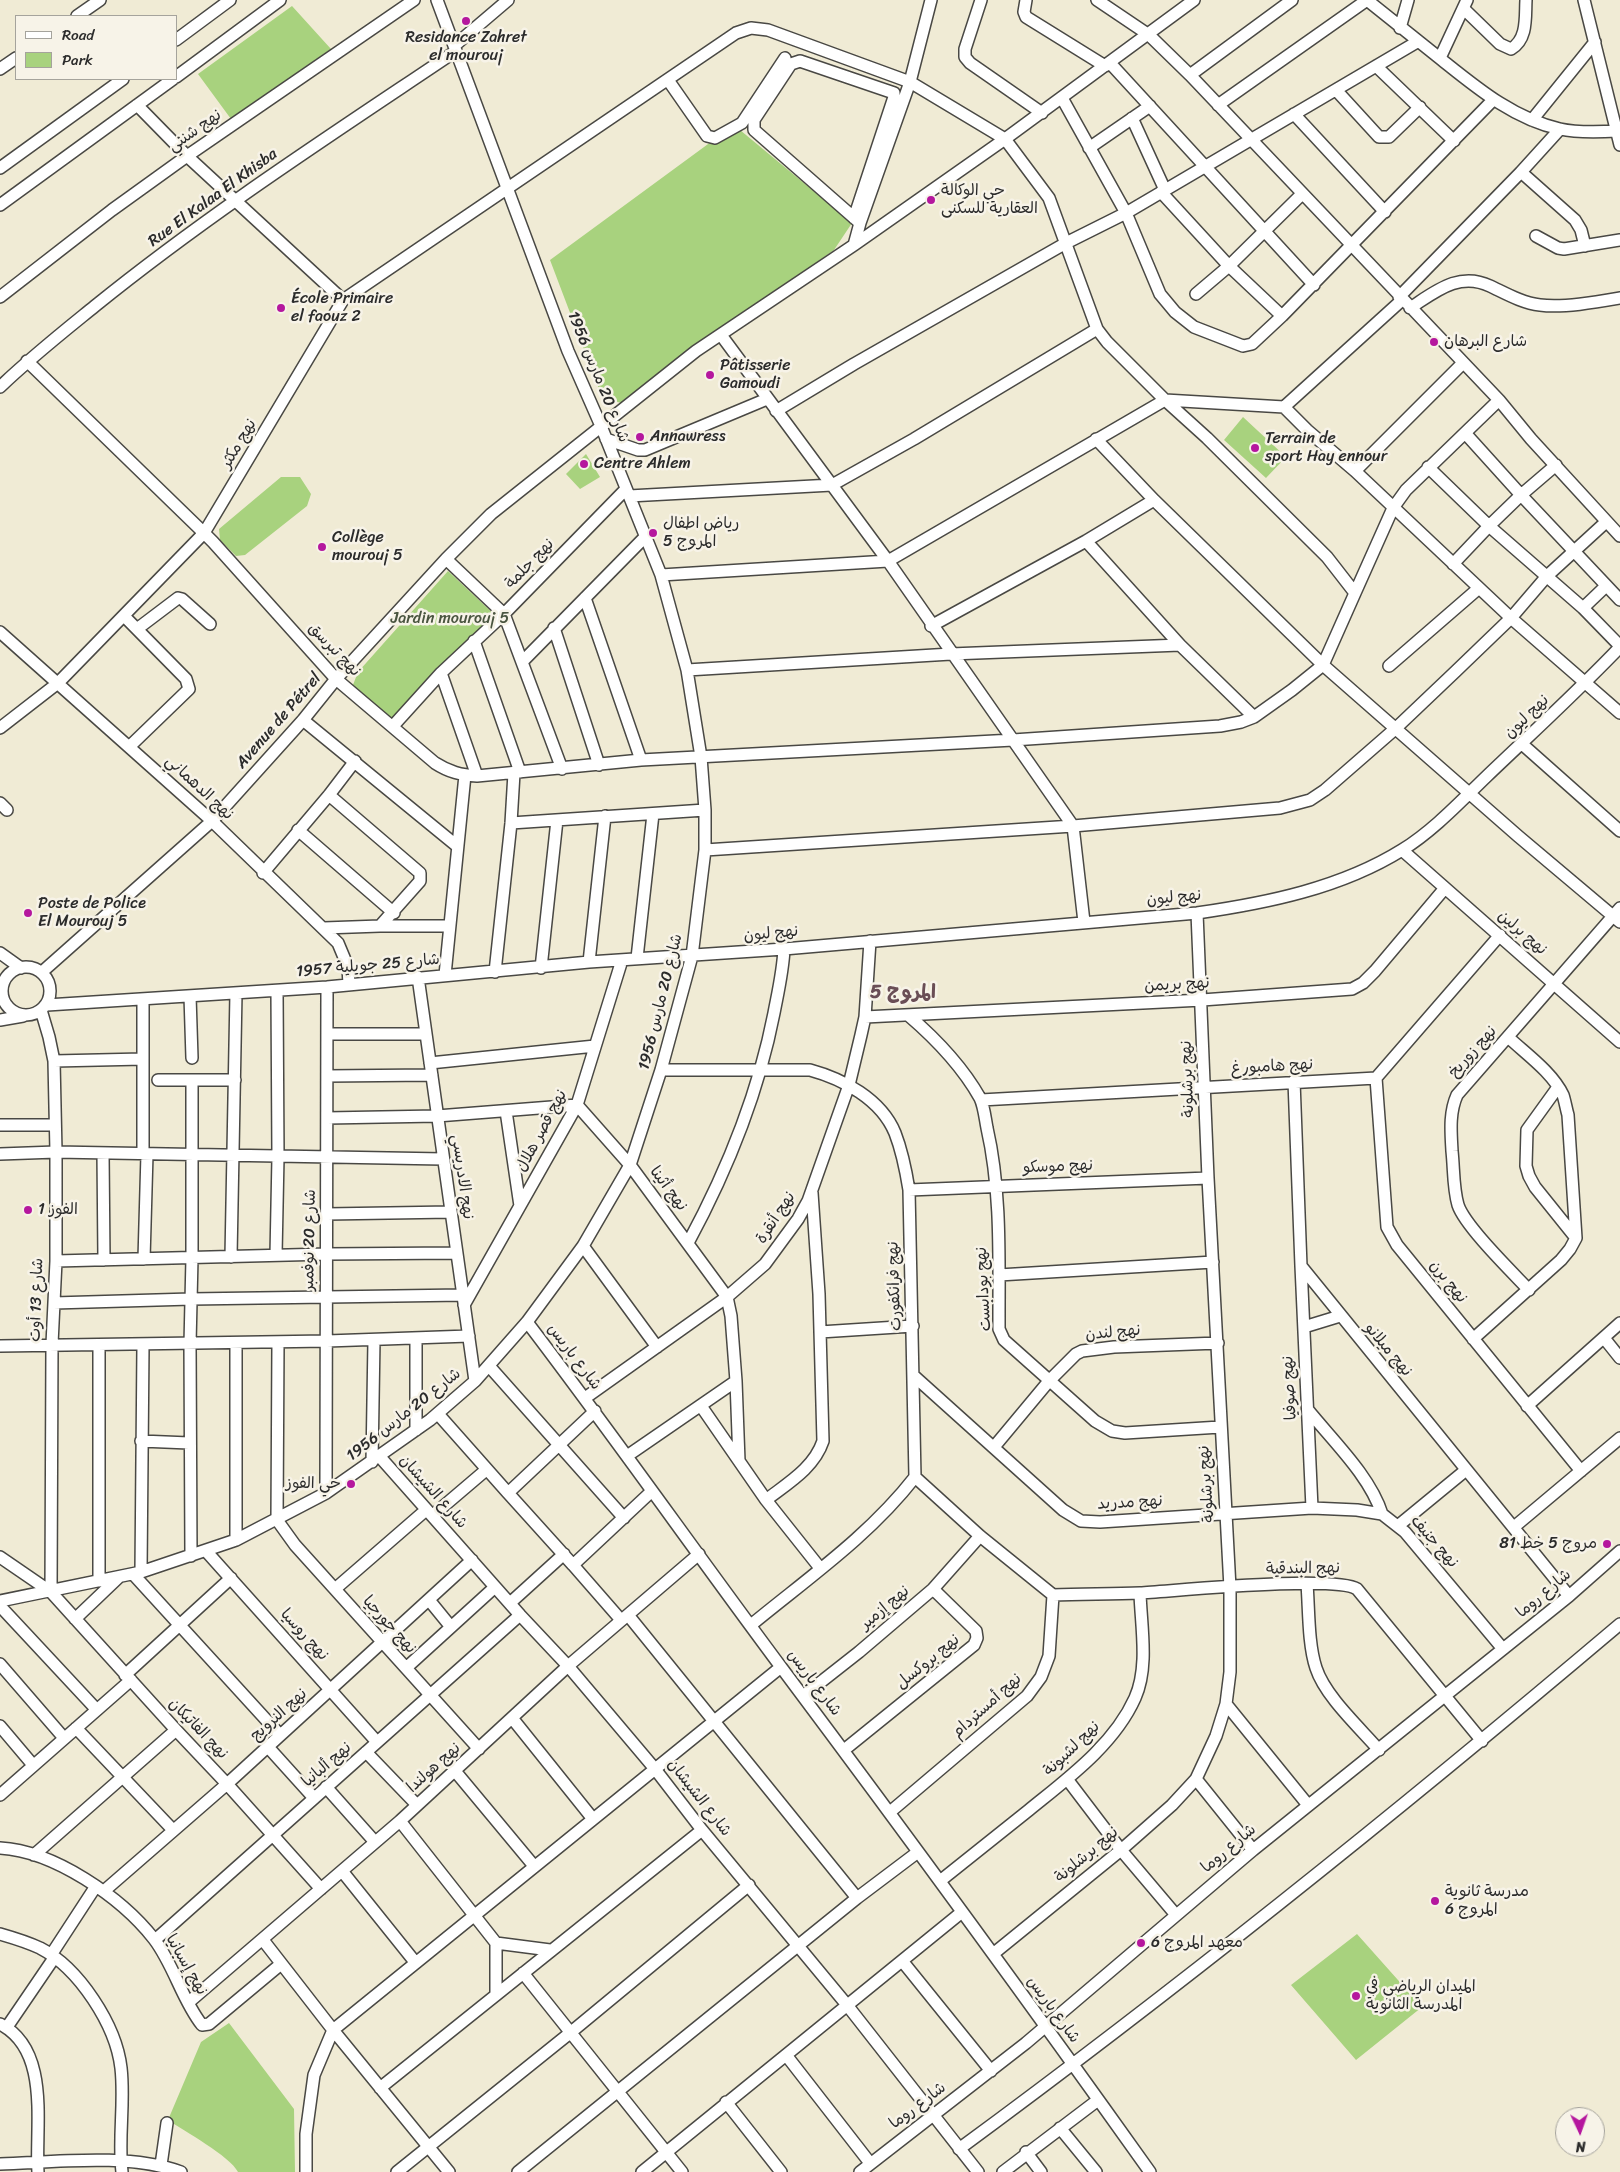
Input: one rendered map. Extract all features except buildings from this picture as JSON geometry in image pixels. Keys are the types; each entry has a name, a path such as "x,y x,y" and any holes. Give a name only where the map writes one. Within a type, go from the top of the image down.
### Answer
{"street":[{"path":"178,39 230,0"},
{"path":"178,76 280,0"},
{"name":"نهج شنني","path":"0,297 112,210 187,156 414,0"},
{"name":"شارع 20 مارس 1956","path":"0,1601 137,1573 236,1540 326,1493 438,1414 475,1381 527,1322 583,1246 630,1165 661,1070 692,956 705,850 705,810 701,757 687,670 661,575 602,426 568,350 509,188 437,0"},
{"name":"Rue El Kalaa El Khisba","path":"0,387 27,361 135,274 235,199 455,48 508,0"},
{"path":"857,220 910,82 931,0"},
{"path":"980,0 965,49 965,57 970,63 1042,113"},
{"path":"1026,0 1024,12 1026,17 1107,65 1150,106 1314,285"},
{"name":"Avenue de Pétrel","path":"42,972 212,821 303,720 336,679 446,559 491,514 696,351 854,245 1042,113 1194,0"},
{"path":"1190,75 1292,0"},
{"path":"1218,105 1367,0 1417,42 1493,100 1532,120 1560,129 1617,131"},
{"path":"1400,28 1408,0"},
{"path":"1440,58 1466,5 1500,44 1511,49 1519,44 1523,35 1526,0"},
{"path":"1584,0 1620,145"},
{"path":"78,15 96,1"},
{"path":"1104,2 1149,35 1190,75 1499,400 1620,536"},
{"name":"نهج مكثر","path":"0,728 58,683 204,533 343,300 736,33 751,28 768,30 910,82"},
{"path":"776,411 854,364 1066,243 1126,213 1417,42"},
{"path":"1532,120 1595,42"},
{"path":"668,80 707,136 715,138 742,122 786,58"},
{"path":"0,69 15,59"},
{"path":"854,245 857,220 894,93 795,62 791,64 754,120 754,130 857,220"},
{"path":"1376,66 1454,141"},
{"path":"0,168 122,80"},
{"path":"0,205 172,80"},
{"path":"910,82 1005,139 1049,198 1097,329 1107,342 1165,400 1207,438 1327,557 1354,593"},
{"path":"1336,90 1379,137 1389,137 1420,108"},
{"path":"1062,98 1126,213 1160,294 1175,312 1188,323 1244,346 1252,344 1314,285 1493,100"},
{"path":"137,105 187,156 343,300"},
{"path":"1089,148 1150,106"},
{"path":"1294,114 1385,212"},
{"path":"1132,118 1163,191 1229,266 1282,316"},
{"path":"1284,407 1403,301 1560,129"},
{"path":"1521,172 1575,220 1581,230 1585,246"},
{"path":"1196,294 1229,266 1302,194"},
{"path":"1536,236 1558,248 1620,240"},
{"path":"1403,301 1450,283 1468,279 1488,285 1506,295 1539,305 1590,303 1620,298"},
{"path":"627,492 832,485 1097,329"},
{"path":"721,335 888,561 931,626 1073,826 1084,922"},
{"name":"نهج تبرسق","path":"27,361 204,533 336,679 435,763 454,773 477,776 641,760 1013,740 1220,726 1241,722 1254,717 1292,690 1323,664"},
{"path":"1355,471 1463,364"},
{"path":"606,439 638,450 645,450 767,399"},
{"path":"661,575 888,561 1165,400 1284,407 1511,618 1620,713"},
{"path":"1323,664 1393,508 1406,490 1428,467 1499,400"},
{"path":"1465,433 1620,600"},
{"path":"1096,439 1154,500 1323,664 1469,794 1618,915"},
{"path":"1453,564 1489,526 1556,465"},
{"path":"1428,467 1489,526 1583,608 1620,646"},
{"name":"نهج جلمة","path":"393,726 441,673 504,614 627,492"},
{"path":"931,626 1086,541 1154,500"},
{"path":"705,850 1073,826 1280,808 1310,800 1326,790 1395,729 1511,618 1547,576 1606,522"},
{"path":"523,661 645,537"},
{"path":"1086,541 1180,645 1254,717"},
{"path":"446,559 504,614 562,769"},
{"path":"1583,608 1606,586"},
{"path":"1389,666 1479,588"},
{"path":"137,629 178,598 182,599 210,624"},
{"path":"585,598 641,760"},
{"path":"124,616 186,679 188,689 129,747"},
{"path":"554,628 598,765"},
{"name":"نهج الدهماني","path":"0,632 212,821 263,873 324,928 338,943 344,954 348,967 349,985"},
{"path":"474,641 517,772 495,972"},
{"path":"687,670 951,654 1180,645"},
{"name":"نهج ليون","path":"692,956 1198,913 1293,896 1369,867 1402,850 1469,794 1585,683 1620,646"},
{"path":"441,673 477,776"},
{"path":"303,720 457,846"},
{"path":"1522,744 1620,830"},
{"path":"263,873 329,795 354,761"},
{"path":"445,975 465,775"},
{"path":"329,795 416,869 420,877 420,881 394,913 380,926"},
{"path":"511,823 705,810"},
{"path":"637,958 653,814"},
{"path":"589,962 605,816"},
{"path":"541,968 556,820"},
{"path":"298,830 394,913"},
{"name":"نهج برلين","path":"1402,850 1620,1042"},
{"name":"نهج بريمن","path":"865,1016 939,1014 1338,992 1359,986 1445,888"},
{"name":"نهج برشلونة","path":"993,1954 1121,1850 1172,1805 1196,1779 1216,1736 1226,1704 1230,1672 1230,1588 1208,1178 1198,913"},
{"name":"نهج زوريخ","path":"1529,1290 1467,1222 1458,1206 1450,1128 1453,1105 1456,1095 1554,983 1618,915"},
{"path":"324,928 449,926"},
{"path":"1376,1078 1500,935"},
{"name":"نهج أنقرة","path":"585,1398 727,1297 765,1264 798,1218 812,1188 849,1085 865,1016 870,941"},
{"path":"688,1243 732,1155 749,1110 762,1069 783,966 784,949"},
{"path":"0,953 21,968"},
{"name":"شارع 25 جويلية 1957","path":"44,1008 143,999 327,987 637,958 692,956"},
{"name":"نهج قصر هلال","path":"464,1300 520,1206 577,1104 622,960"},
{"path":"0,1020 29,1016 44,1008 50,996 48,979 42,972 28,967 15,970 3,977 2,1003 19,1014 29,1016"},
{"name":"نهج الادريسي","path":"418,978 475,1381"},
{"name":"شارع 20 نوفمبر","path":"326,1493 327,987"},
{"path":"276,1256 278,1157 277,991"},
{"path":"231,1257 236,993"},
{"path":"190,996 192,1058"},
{"path":"143,999 144,1259"},
{"name":"شارع 13 أوت","path":"44,1008 54,1061 56,1152 56,1261 52,1344 51,1592"},
{"path":"933,1036 939,1014"},
{"name":"نهج بودابست","path":"908,1015 933,1036 958,1065 981,1100 991,1146 996,1186 999,1275 998,1317 1001,1335 1012,1348 1049,1381 1096,1421 1112,1431 1125,1433 1220,1427"},
{"path":"328,1034 425,1034"},
{"path":"1473,1339 1561,1260 1576,1238 1568,1114 1563,1097 1558,1087 1536,1063 1508,1037"},
{"path":"430,1063 595,1046"},
{"path":"54,1061 143,1059"},
{"name":"نهج فرانكفورت","path":"661,1070 810,1070 831,1076 864,1095 880,1110 895,1131 909,1190 915,1477"},
{"path":"327,1076 432,1075"},
{"name":"نهج هامبورغ","path":"981,1100 1294,1081 1376,1078"},
{"name":"نهج برن","path":"1376,1078 1386,1227 1397,1245 1526,1406 1581,1471"},
{"path":"158,1080 235,1080"},
{"path":"191,1556 192,1080"},
{"path":"1294,1081 1301,1266"},
{"path":"1558,1087 1527,1130 1526,1166 1528,1176 1535,1187 1576,1238"},
{"path":"327,1118 437,1116 577,1104"},
{"name":"نهج أثينا","path":"577,1104 630,1165 727,1297"},
{"path":"506,1111 520,1206"},
{"path":"0,1125 55,1125"},
{"path":"0,1154 56,1152 443,1159"},
{"path":"103,1153 104,1260"},
{"name":"نهج موسكو","path":"909,1190 1208,1178"},
{"path":"766,1500 809,1465 819,1452 823,1441 820,1332 812,1188"},
{"path":"327,1214 450,1212"},
{"path":"583,1246 656,1347"},
{"path":"56,1261 326,1254 457,1253"},
{"path":"999,1275 1212,1262"},
{"name":"نهج ميلانو","path":"1301,1266 1570,1596"},
{"name":"نهج صوفيا","path":"1301,1266 1312,1508"},
{"path":"54,1303 326,1296 464,1300"},
{"path":"727,1297 731,1316 736,1381 739,1461"},
{"path":"1304,1327 1340,1316"},
{"name":"شارع باريس","path":"527,1322 595,1411 781,1667 890,1812 1150,2172"},
{"path":"1526,1406 1620,1323"},
{"path":"820,1332 913,1326"},
{"path":"0,1346 327,1342 469,1336"},
{"path":"416,1338 416,1430"},
{"path":"1604,1338 1620,1358"},
{"path":"374,1340 376,1459"},
{"path":"277,1520 278,1342"},
{"path":"236,1343 236,1540"},
{"name":"نهج لندن","path":"994,1447 1049,1381 1076,1354 1082,1351 1114,1347 1218,1343"},
{"path":"143,1345 137,1573 280,1736"},
{"path":"99,1346 99,1581"},
{"path":"489,1366 624,1518"},
{"name":"نهج مدريد","path":"914,1376 1063,1510 1081,1520 1100,1522 1312,1508"},
{"path":"627,1456 736,1381"},
{"path":"701,1406 766,1500 820,1568"},
{"path":"1308,1410 1368,1484 1378,1500 1382,1514"},
{"path":"508,1493 595,1411"},
{"path":"438,1414 486,1470 573,1565 624,1617 715,1721 857,1898"},
{"path":"1514,1527 1620,1438"},
{"path":"141,1440 190,1443"},
{"name":"شارع الشيشان","path":"376,1459 429,1513 568,1666 655,1769 702,1830 847,2005 932,2116 978,2172"},
{"path":"336,1589 429,1513 486,1470"},
{"path":"1399,1525 1466,1470"},
{"path":"751,1625 871,1526 898,1499 915,1477 980,1536 1052,1595"},
{"path":"573,1565 652,1491"},
{"name":"نهج جنيف","path":"1312,1508 1356,1510 1382,1514 1399,1525 1503,1649"},
{"name":"نهج جورجيا","path":"277,1520 294,1545 336,1589 478,1749"},
{"name":"نهج إزمير","path":"803,1696 933,1590 980,1536"},
{"name":"نهج روسيا","path":"206,1551 378,1742"},
{"name":"شارع روما","path":"860,2172 1045,2027 1253,1850 1570,1596 1620,1551"},
{"path":"510,1603 564,1554"},
{"name":"نهج هولندا","path":"189,2002 400,1821 568,1666 699,1554"},
{"name":"نهج الفاتيكان","path":"0,1557 51,1592 321,1889"},
{"name":"نهج النرويج","path":"3,2026 100,1888 227,1784 472,1560"},
{"path":"75,1619 120,1577"},
{"path":"0,1795 97,1710 180,1624 231,1578"},
{"path":"1307,1584 1313,1653 1319,1674 1341,1705 1379,1750"},
{"name":"نهج البندقية","path":"1052,1595 1344,1584 1357,1589 1482,1741"},
{"path":"406,1668 495,1587"},
{"name":"نهج بروكسل","path":"844,1750 974,1646 977,1638 976,1631 933,1590"},
{"name":"نهج لشبونة","path":"940,1881 1067,1779 1108,1739 1121,1723 1135,1698 1141,1676 1140,1593"},
{"name":"نهج أمستردام","path":"890,1812 1032,1690 1041,1677 1049,1656 1052,1595"},
{"path":"429,1600 451,1627"},
{"path":"0,1606 97,1710"},
{"name":"نهج ألبانيا","path":"155,1940 272,1834 378,1742 429,1694 520,1615"},
{"path":"959,2149 1192,1975 1482,1741 1620,1624"},
{"path":"0,1664 64,1738"},
{"path":"306,2172 306,2134 314,2075 333,2030 781,1667"},
{"path":"1226,1704 1308,1805"},
{"path":"512,1718 593,1819"},
{"path":"0,1726 34,1765"},
{"path":"76,1728 173,1830"},
{"path":"34,1855 176,1730"},
{"path":"268,1746 314,1798"},
{"path":"366,1752 417,1805"},
{"path":"455,1771 534,1866"},
{"path":"1067,1779 1121,1850 1176,1915"},
{"path":"1196,1779 1253,1850"},
{"path":"326,1787 375,1842"},
{"path":"400,1821 496,1943 496,1993"},
{"path":"380,2088 496,1993 702,1830"},
{"name":"نهج إسبانيا","path":"0,1848 19,1850 63,1866 100,1888 155,1940 202,2025 206,2026 281,1964"},
{"path":"518,2172 857,1898 918,1852"},
{"path":"342,1871 415,1962"},
{"path":"397,2172 570,2033 749,1885"},
{"path":"642,2172 726,2102 903,1962 962,1912"},
{"path":"0,1934 18,1939 53,1956 77,1980 97,2005 115,2039 121,2068 121,2167"},
{"path":"263,1940 333,2030 449,2172"},
{"path":"496,1943 550,1950"},
{"path":"903,1962 991,2070"},
{"path":"523,1973 682,2172"},
{"path":"3,2026 24,2049 35,2073 38,2116 37,2167"},
{"path":"786,2055 870,2163"},
{"path":"1003,2172 1026,2152 1098,2100"},
{"path":"726,2102 781,2172"},
{"path":"161,2165 166,2123"},
{"path":"1060,2128 1096,2172"},
{"path":"1026,2152 1041,2172"},
{"path":"0,2164 37,2167 161,2165 181,2172"}],"green space":[{"path":"292,6 331,49 231,119 198,74"},
{"path":"734,125 852,223 834,250 621,403 602,397 550,260"},
{"name":"Terrain de sport Hay ennour","path":"1243,417 1286,457 1266,478 1224,440"},
{"name":"Centre Ahlem","path":"586,454 600,477 580,489 566,474"},
{"path":"281,477 300,477 311,494 307,506 245,555 236,556 220,540 219,529"},
{"name":"Jardin mourouj 5","path":"448,571 497,617 391,723 351,690 358,672"},
{"name":"الميدان الرياضي في المدرسة الثانوية","path":"1357,1934 1422,2007 1356,2060 1291,1985"},
{"path":"229,2023 294,2109 295,2172 238,2172 217,2151 168,2120 201,2042"}],"place":[{"name":"Residance Zahret el mourouj","path":"466,21"},
{"name":"حي الوكالة العقارية للسكنى","path":"931,200"},
{"name":"École Primaire el faouz 2","path":"281,308"},
{"name":"شارع البرهان","path":"1434,342"},
{"name":"Pâtisserie Gamoudi","path":"710,375"},
{"name":"Annawress","path":"640,437"},
{"name":"Terrain de sport Hay ennour","path":"1255,448"},
{"name":"Centre Ahlem","path":"584,464"},
{"name":"رياض اطفال المروج 5","path":"653,533"},
{"name":"Collège mourouj 5","path":"322,547"},
{"name":"Poste de Police El Mourouj 5","path":"28,913"},
{"name":"الفوز 1","path":"28,1210"},
{"name":"حي الفوز","path":"351,1484"},
{"name":"مروج 5 خط 81","path":"1607,1544"},
{"name":"مدرسة ثانوية المروج 6","path":"1435,1901"},
{"name":"معهد المروج 6","path":"1141,1943"},
{"name":"الميدان الرياضي في المدرسة الثانوية","path":"1356,1996"}],"district":[{"name":"المروج 5","path":"903,993"}]}
